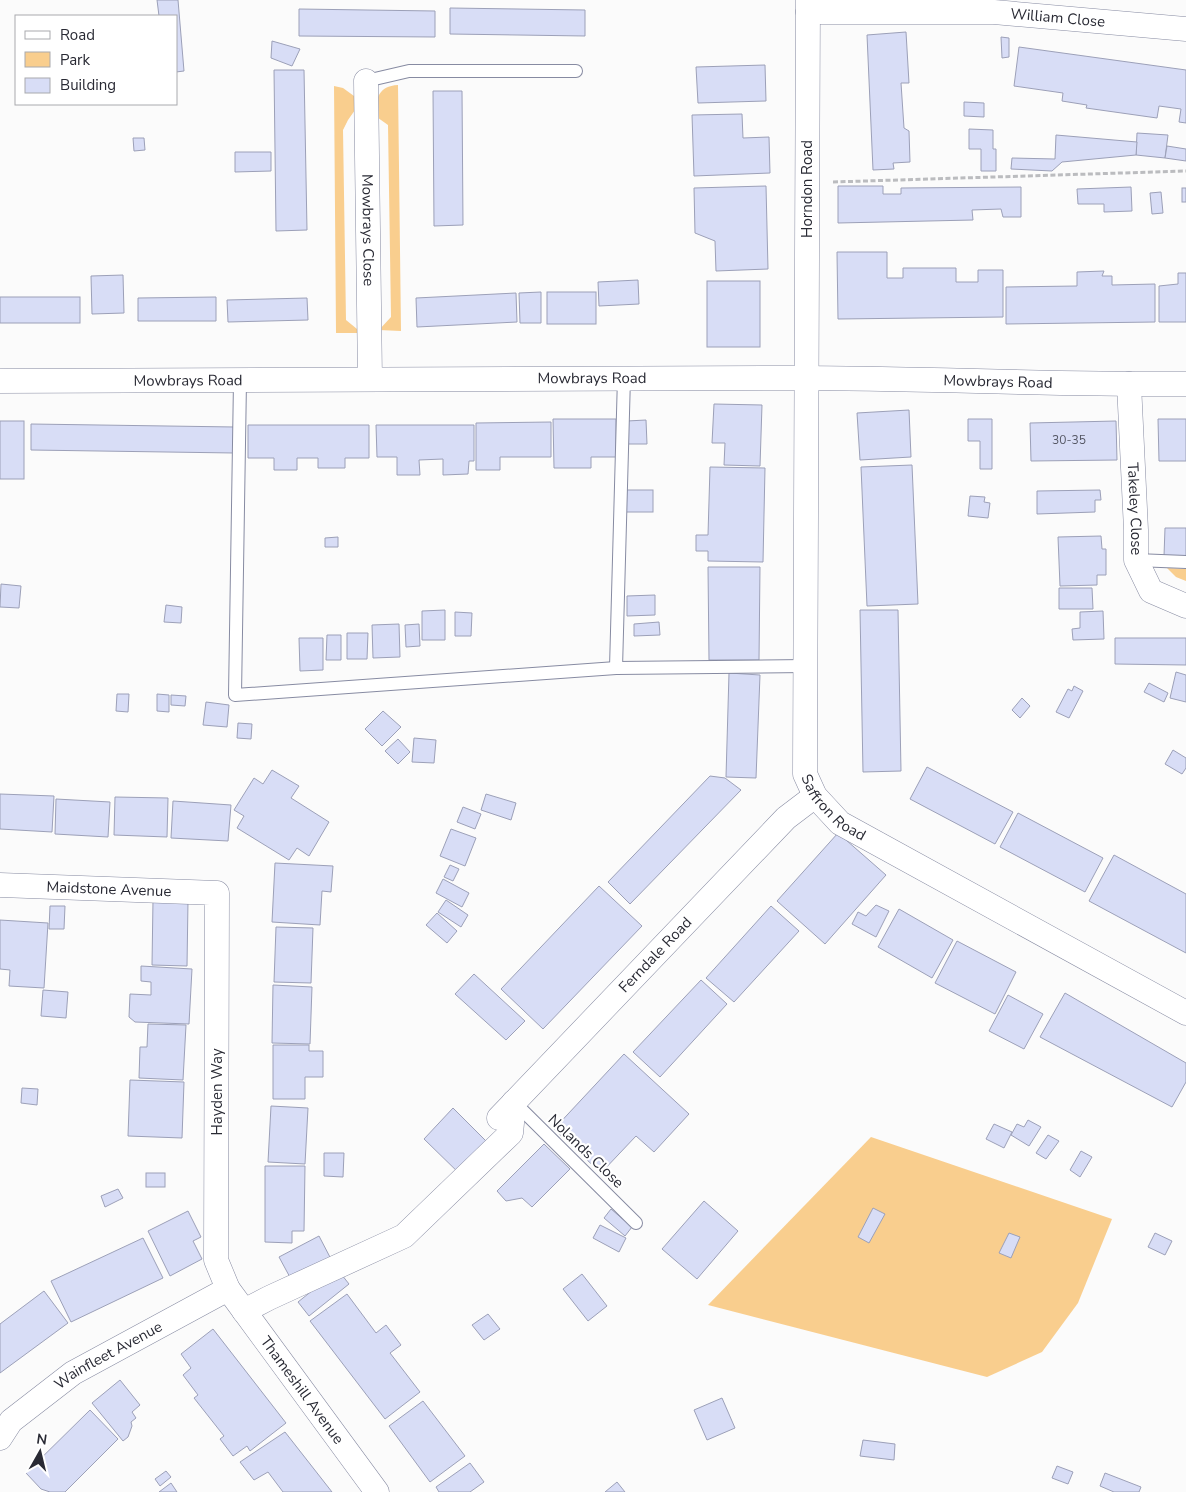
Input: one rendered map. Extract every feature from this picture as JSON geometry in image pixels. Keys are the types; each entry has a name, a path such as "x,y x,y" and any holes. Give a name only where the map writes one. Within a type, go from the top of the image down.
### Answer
{"street":[{"name":"William Close","path":"808,6 994,12 1186,29"},
{"name":"Horndon Road","path":"806,378 808,6"},
{"name":"Mowbrays Close","path":"366,81 370,379"},
{"name":"Mowbrays Road","path":"0,381 240,381 624,377 1186,384"},
{"name":"Saffron Road","path":"806,378 805,774 815,796 840,823 1186,1013"},
{"name":"Takeley Close","path":"1129,384 1136,560 1151,591 1186,606"},
{"name":"Ferndale Road","path":"506,1110 786,818 815,796"},
{"name":"Maidstone Avenue","path":"0,885 217,893"},
{"name":"Hayden Way","path":"217,893 216,1260 228,1289"},
{"path":"244,1311 404,1236 511,1133 506,1110"},
{"name":"Thameshill Avenue","path":"228,1289 377,1492"},
{"name":"Wainfleet Avenue","path":"0,1438 11,1421 73,1373 228,1289"}],"lane":[{"path":"366,81 409,71 576,71"},
{"path":"616,668 624,377"},
{"path":"240,381 235,695 616,668 806,666"},
{"path":"1136,560 1186,562"},
{"name":"Nolands Close","path":"506,1110 636,1223"}],"path":[{"path":"807,183 1186,170"}],"green space":[{"path":"398,85 401,331 379,330 391,317 388,125 374,115 382,90"},
{"path":"334,86 343,88 354,96 355,110 343,130 346,320 357,329 357,333 336,333"},
{"path":"1167,568 1186,569 1186,581 1176,577"},
{"path":"871,1137 1112,1219 1078,1303 1042,1352 987,1377 708,1305"}],"building":[{"path":"157,0 178,0 184,71 178,72 178,15 159,15"},
{"path":"450,8 585,10 585,36 450,34"},
{"path":"299,9 435,11 435,37 299,36"},
{"path":"906,32 909,83 901,83 904,128 909,131 910,162 893,163 894,169 873,170 867,35"},
{"path":"1001,37 1009,38 1009,57 1002,58"},
{"path":"272,41 300,49 292,66 271,58"},
{"path":"1019,47 1186,70 1186,123 1179,122 1181,109 1159,106 1157,118 1086,108 1087,105 1062,101 1063,93 1014,86"},
{"path":"765,65 766,101 698,103 696,67"},
{"path":"274,70 304,70 307,230 276,231"},
{"path":"433,91 462,91 463,225 434,226"},
{"path":"964,102 984,103 984,117 964,116"},
{"path":"742,114 743,138 769,137 770,173 694,176 692,115"},
{"path":"969,129 993,130 993,149 996,149 996,171 981,171 981,149 969,149"},
{"path":"1137,133 1168,135 1165,158 1136,155"},
{"path":"1056,135 1137,142 1136,155 1062,162 1052,171 1011,169 1012,158 1055,159"},
{"path":"133,138 144,138 145,150 134,151"},
{"path":"1167,146 1186,149 1186,161 1165,158"},
{"path":"235,152 271,152 271,171 235,172"},
{"path":"766,186 768,269 716,271 715,241 695,233 694,188"},
{"path":"838,186 883,186 883,194 901,194 901,188 1021,187 1021,217 1003,217 1001,209 972,210 973,220 838,223"},
{"path":"1131,187 1132,211 1104,212 1104,204 1078,204 1077,189"},
{"path":"1182,188 1186,188 1186,202 1182,202"},
{"path":"1161,192 1163,213 1152,214 1150,193"},
{"path":"837,252 887,252 887,278 903,278 903,268 956,268 956,282 978,282 978,270 1003,270 1003,317 838,319"},
{"path":"1104,271 1102,276 1112,276 1112,285 1155,284 1155,322 1006,324 1006,287 1077,286 1077,272"},
{"path":"1178,273 1186,273 1186,322 1159,322 1159,286 1178,284"},
{"path":"123,275 124,313 92,314 91,276"},
{"path":"638,280 639,304 599,306 598,282"},
{"path":"707,281 760,281 760,347 707,347"},
{"path":"541,292 541,323 520,323 519,293"},
{"path":"547,292 596,292 596,324 547,324"},
{"path":"516,293 517,322 417,327 416,298"},
{"path":"0,297 80,297 80,323 0,323"},
{"path":"216,297 216,321 138,321 138,298"},
{"path":"307,298 308,320 228,322 227,300"},
{"path":"714,404 762,405 760,466 724,465 725,443 712,443"},
{"path":"909,410 911,457 860,460 857,413"},
{"path":"553,419 616,419 616,457 591,457 591,468 554,468"},
{"path":"968,419 992,419 992,469 980,469 980,441 968,441"},
{"path":"1158,419 1186,419 1186,461 1159,461"},
{"path":"646,420 647,444 628,444 627,421"},
{"path":"0,421 24,421 24,479 0,479"},
{"path":"1116,421 1117,460 1031,461 1030,423"},
{"path":"551,422 551,457 500,457 500,470 476,470 476,423"},
{"path":"31,424 235,427 234,453 31,450"},
{"path":"248,425 369,425 369,458 345,458 345,468 318,468 318,458 297,458 297,470 274,470 274,458 248,458"},
{"path":"376,425 474,425 474,461 469,461 468,474 443,475 443,459 419,460 420,475 397,475 397,457 377,457"},
{"path":"912,465 918,604 867,606 861,467"},
{"path":"710,467 765,468 763,562 708,561 708,551 696,551 696,535 708,535"},
{"path":"625,490 653,490 653,512 625,512"},
{"path":"1100,490 1101,500 1095,500 1095,512 1037,514 1037,491"},
{"path":"970,496 985,497 984,502 990,503 988,518 968,516"},
{"path":"1165,528 1186,528 1186,556 1164,556"},
{"path":"1101,536 1102,549 1106,549 1106,575 1097,575 1097,585 1060,586 1058,537"},
{"path":"338,537 338,547 325,547 325,538"},
{"path":"708,567 760,567 759,660 709,660"},
{"path":"1,584 21,586 19,608 0,607"},
{"path":"1059,588 1092,588 1093,609 1059,609"},
{"path":"655,595 655,615 627,616 627,596"},
{"path":"166,605 182,607 181,623 164,622"},
{"path":"445,610 445,640 422,640 422,611"},
{"path":"860,610 898,610 901,771 863,772"},
{"path":"1103,611 1104,639 1073,640 1072,629 1080,628 1080,612"},
{"path":"455,612 472,613 471,636 455,636"},
{"path":"659,622 660,635 634,636 634,624"},
{"path":"399,624 400,657 373,658 372,625"},
{"path":"419,624 420,646 406,647 405,625"},
{"path":"347,633 368,633 367,659 347,659"},
{"path":"327,635 341,635 341,660 326,660"},
{"path":"299,638 323,638 323,670 300,671"},
{"path":"1115,638 1186,638 1186,665 1115,664"},
{"path":"1176,672 1186,675 1186,702 1170,698"},
{"path":"729,673 760,675 756,778 726,777"},
{"path":"1149,683 1168,693 1164,702 1144,692"},
{"path":"1074,686 1083,691 1069,718 1056,712 1068,689 1072,691"},
{"path":"117,694 129,694 128,712 116,711"},
{"path":"157,694 169,695 169,712 157,711"},
{"path":"171,695 186,696 185,706 171,705"},
{"path":"1022,698 1030,706 1020,718 1012,710"},
{"path":"206,702 229,705 227,727 203,725"},
{"path":"383,711 401,727 382,746 365,729"},
{"path":"238,723 252,724 251,739 237,738"},
{"path":"414,738 436,740 434,763 412,762"},
{"path":"398,739 410,752 398,764 385,751"},
{"path":"1173,750 1186,758 1186,768 1182,774 1165,764"},
{"path":"927,767 1013,812 995,844 910,799"},
{"path":"272,770 299,786 291,798 329,822 309,856 297,848 289,860 237,828 244,816 234,810 254,778 263,784"},
{"path":"710,776 725,778 741,790 630,904 608,882"},
{"path":"0,794 54,796 52,832 0,829"},
{"path":"486,794 516,803 511,820 481,810"},
{"path":"115,797 168,798 167,837 114,835"},
{"path":"56,799 110,802 108,837 55,834"},
{"path":"173,801 231,805 228,841 171,838"},
{"path":"463,807 481,814 475,829 457,822"},
{"path":"1018,813 1103,858 1085,892 1000,847"},
{"path":"451,829 476,838 465,866 440,856"},
{"path":"838,833 886,875 825,944 777,901"},
{"path":"1114,855 1186,894 1186,953 1089,901"},
{"path":"275,863 333,866 331,892 322,891 320,925 272,922"},
{"path":"450,865 459,869 453,881 444,877"},
{"path":"443,879 469,893 462,907 436,893"},
{"path":"599,886 642,926 543,1029 501,989"},
{"path":"153,900 188,901 187,966 152,965"},
{"path":"446,900 468,915 461,927 438,912"},
{"path":"876,905 889,911 876,937 852,924 858,912 866,916"},
{"path":"50,906 65,906 64,929 49,929"},
{"path":"771,906 799,931 734,1002 706,978"},
{"path":"899,909 953,940 932,978 878,947"},
{"path":"437,913 457,931 447,943 426,925"},
{"path":"0,920 48,923 44,988 9,986 10,970 0,969"},
{"path":"276,927 313,928 311,983 274,982"},
{"path":"957,941 1016,972 995,1014 935,983"},
{"path":"141,966 192,969 189,1024 135,1022 129,1017 130,994 151,995 151,982 141,981"},
{"path":"474,974 525,1021 506,1040 455,994"},
{"path":"701,980 727,1004 660,1077 633,1052"},
{"path":"273,985 312,987 310,1044 272,1043"},
{"path":"43,990 68,992 66,1018 41,1016"},
{"path":"1065,993 1186,1063 1186,1082 1172,1107 1040,1037"},
{"path":"1008,995 1043,1014 1024,1049 989,1031"},
{"path":"148,1024 186,1025 183,1080 139,1078 140,1047 147,1047"},
{"path":"273,1045 309,1045 309,1051 323,1051 323,1077 305,1077 305,1099 273,1099"},
{"path":"624,1054 689,1114 654,1152 636,1136 601,1173 554,1129"},
{"path":"130,1080 184,1082 182,1138 128,1136"},
{"path":"22,1088 38,1089 37,1105 21,1103"},
{"path":"271,1106 308,1108 305,1164 268,1162"},
{"path":"453,1108 493,1148 464,1178 424,1139"},
{"path":"1028,1120 1041,1127 1029,1146 1011,1135 1017,1124 1024,1127"},
{"path":"994,1124 1012,1132 1004,1148 986,1139"},
{"path":"1048,1135 1059,1141 1046,1159 1036,1153"},
{"path":"544,1144 570,1169 532,1207 522,1198 506,1201 497,1191"},
{"path":"1081,1151 1092,1157 1080,1177 1070,1170"},
{"path":"324,1153 344,1153 343,1177 324,1176"},
{"path":"265,1166 305,1166 304,1231 292,1231 292,1243 265,1242"},
{"path":"146,1173 165,1173 165,1187 146,1187"},
{"path":"118,1189 123,1198 105,1207 101,1196"},
{"path":"704,1201 738,1231 697,1279 662,1249"},
{"path":"873,1208 885,1214 869,1243 858,1237"},
{"path":"611,1209 632,1227 625,1236 604,1218"},
{"path":"188,1211 201,1237 193,1241 202,1259 170,1276 148,1231"},
{"path":"600,1225 626,1238 619,1252 593,1238"},
{"path":"1009,1233 1020,1237 1011,1258 999,1253"},
{"path":"1155,1233 1172,1241 1165,1255 1148,1247"},
{"path":"319,1236 332,1261 292,1281 279,1257"},
{"path":"143,1238 163,1278 71,1322 51,1281"},
{"path":"338,1270 349,1284 309,1316 298,1302"},
{"path":"582,1274 607,1306 588,1321 563,1289"},
{"path":"44,1291 68,1323 0,1373 0,1324"},
{"path":"347,1294 376,1333 386,1325 401,1345 390,1353 420,1392 385,1419 310,1321"},
{"path":"488,1314 500,1329 484,1340 472,1325"},
{"path":"213,1329 286,1423 250,1451 247,1446 233,1456 220,1439 224,1436 194,1398 198,1395 183,1375 191,1368 181,1354"},
{"path":"120,1380 140,1405 132,1412 136,1418 131,1422 132,1426 128,1437 123,1441 92,1403"},
{"path":"722,1398 735,1428 707,1440 694,1410"},
{"path":"423,1401 465,1456 430,1482 389,1426"},
{"path":"90,1410 118,1439 65,1492 50,1492 41,1489 26,1473"},
{"path":"285,1432 332,1492 283,1492 268,1472 254,1480 240,1462"},
{"path":"863,1440 895,1444 894,1460 860,1456"},
{"path":"470,1463 484,1482 470,1492 439,1492 436,1487"},
{"path":"1057,1466 1073,1472 1068,1484 1052,1478"},
{"path":"166,1471 171,1477 160,1486 155,1479"},
{"path":"1105,1473 1141,1487 1139,1492 1114,1492 1100,1486"},
{"path":"617,1482 625,1492 605,1492"},
{"path":"171,1483 177,1492 159,1492"}]}
